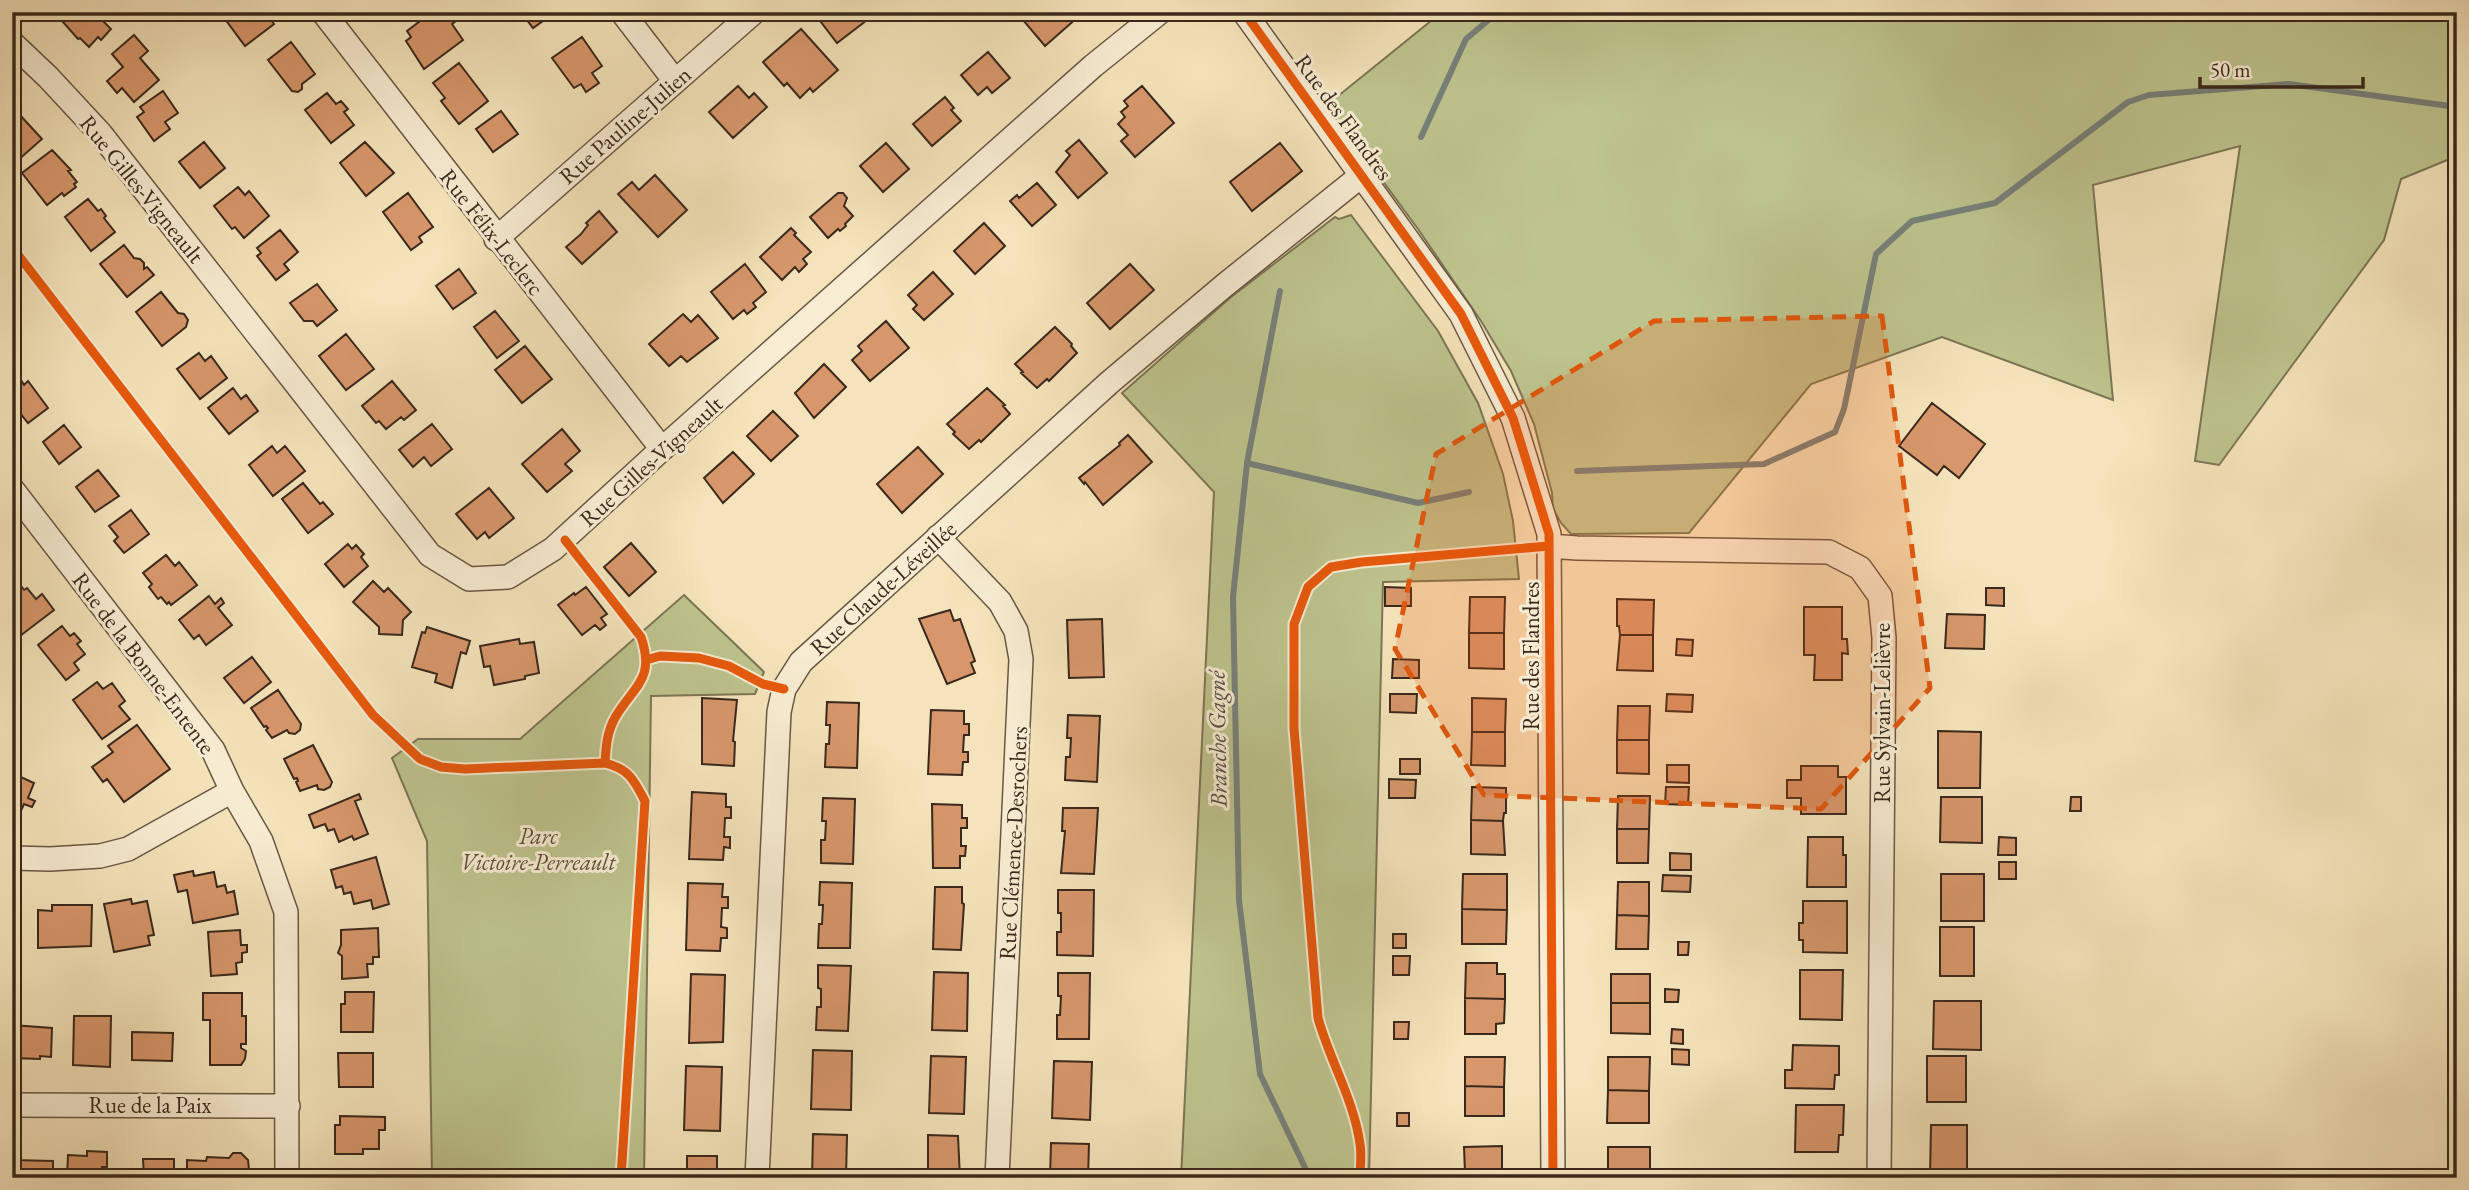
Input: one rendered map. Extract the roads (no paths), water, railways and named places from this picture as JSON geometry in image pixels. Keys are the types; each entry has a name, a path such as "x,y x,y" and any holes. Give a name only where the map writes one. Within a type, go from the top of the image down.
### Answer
{"street":[{"name":"Rue Félix-Leclerc","path":"323,12 496,239 662,449"},
{"path":"622,12 675,81"},
{"name":"Rue Pauline-Julien","path":"496,239 754,12"},
{"name":"Rue Gilles-Vigneault","path":"12,43 100,133 430,555 469,579 508,577 554,549 662,449 1093,66 1160,12"},
{"name":"Rue des Flandres","path":"1244,12 1461,314 1513,418 1549,534 1553,1178"},
{"name":"Rue Claude-Léveillée","path":"757,1178 779,712 784,689 801,662 1121,373 1225,285 1362,176"},
{"name":"Rue de la Bonne-Entente","path":"12,489 213,750 232,791 261,841 286,912 287,1178"},
{"name":"Rue Clémence-Desrochers","path":"938,537 1000,602 1016,631 1021,659 997,1178"},
{"name":"Rue Sylvain-Lelièvre","path":"1549,546 1829,552 1860,568 1880,596 1884,652 1879,1178"},
{"path":"12,858 100,856 128,849 232,791"},
{"name":"Rue de la Paix","path":"12,1105 288,1106"}],"waterway":[{"name":"Branche Gagné","path":"1421,137 1466,39 1498,12"},
{"path":"1577,471 1764,464 1835,432 1844,409 1876,254 1912,221 1995,203 2128,102 2149,95 2289,84 2457,107"},
{"name":"Branche Gagné","path":"1280,291 1247,463 1233,597 1239,900 1260,1074 1310,1178"},
{"path":"1247,463 1418,503 1469,492"}],"park label":[{"name":"Parc Victoire-Perreault","path":"538,849"}]}
